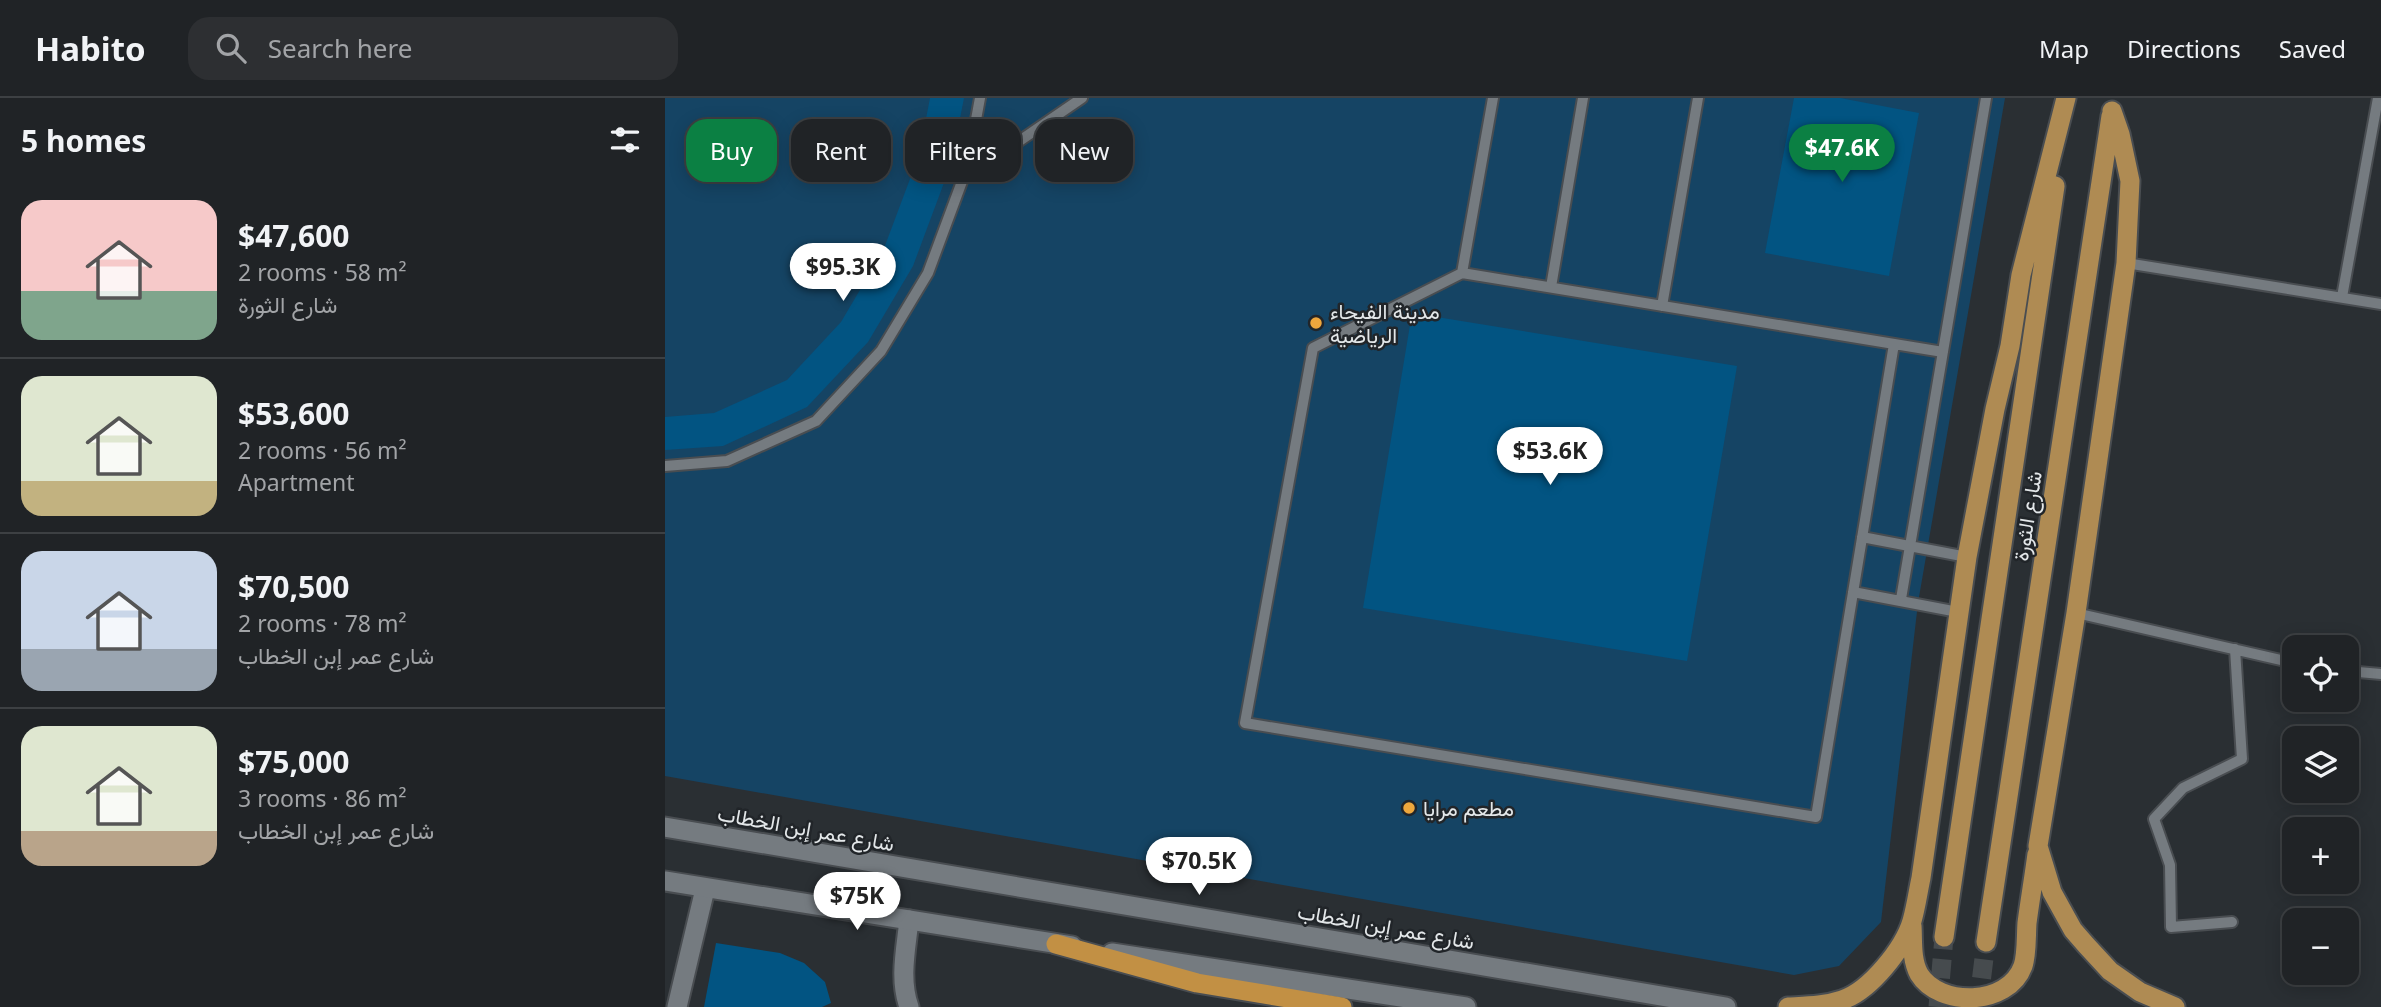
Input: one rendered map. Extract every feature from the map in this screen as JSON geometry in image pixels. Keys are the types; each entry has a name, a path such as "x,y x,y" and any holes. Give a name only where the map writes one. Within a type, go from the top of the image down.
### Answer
{"highway":[{"path":"1056,944 1197,983 1342,1007"}],"main road":[{"path":"1789,1007 1821,1006 1845,999 1887,964 1903,943 1912,921 1967,557 1995,409 2010,346 2021,275 2067,98"},
{"name":"شارع الثورة","path":"1944,937 2067,98"},
{"path":"1912,921 1913,957 1919,974 1931,989 1950,1000 1972,1003 1993,998 2011,985 2023,967 2038,846 2126,263 2130,181 2113,105"},
{"name":"شارع الثورة","path":"1986,942 2113,105"},
{"name":"شارع عمر إبن الخطاب","path":"665,827 1726,1007"},
{"path":"2038,846 2052,892 2073,930 2110,971 2140,992 2175,1007"},
{"path":"665,881 1466,1007"},
{"path":"677,1007 705,889"},
{"path":"909,920 903,976 909,1007"}],"lane":[{"path":"976,119 980,98"},
{"path":"1021,140 1081,98"},
{"path":"1462,273 1493,98"},
{"path":"1551,287 1583,98"},
{"path":"1663,306 1698,98"},
{"path":"1901,599 1986,98"},
{"path":"2342,297 2378,98"},
{"path":"665,466 727,461 817,421 881,351 928,273 962,182"},
{"path":"2126,263 2381,304"},
{"path":"1894,344 1816,817 1245,723 1313,348 1462,273 1943,352"},
{"path":"1862,537 1967,557"},
{"path":"1853,592 1901,599 1958,612"},
{"path":"2075,613 2282,660"},
{"path":"2232,922 2171,927 2170,865 2154,819 2183,788 2242,760 2235,649"},
{"path":"2359,672 2381,674"}],"shaded area":[{"name":"مدينة الفيحاء الرياضية","path":"665,98 2005,98 1918,603 1881,922 1839,966 1794,975 665,776"}],"building":[{"path":"930,98 964,98 960,119 926,119"},
{"path":"1794,98 1840,98 1919,113 1889,276 1765,253"},
{"path":"909,182 944,182 913,266 868,342 807,407 723,446 665,450 665,417 714,413 787,380 841,322 883,251"},
{"path":"1412,313 1737,366 1687,661 1363,608"},
{"path":"716,943 780,953 804,963 825,982 831,1003 822,1007 704,1007"}],"tunnel":[{"path":"1938,1007 1944,937"},
{"path":"1978,1007 1986,942"}],"place":[{"name":"مدينة الفيحاء الرياضية","path":"1316,323"},
{"name":"مطعم مرايا","path":"1409,808"}]}
